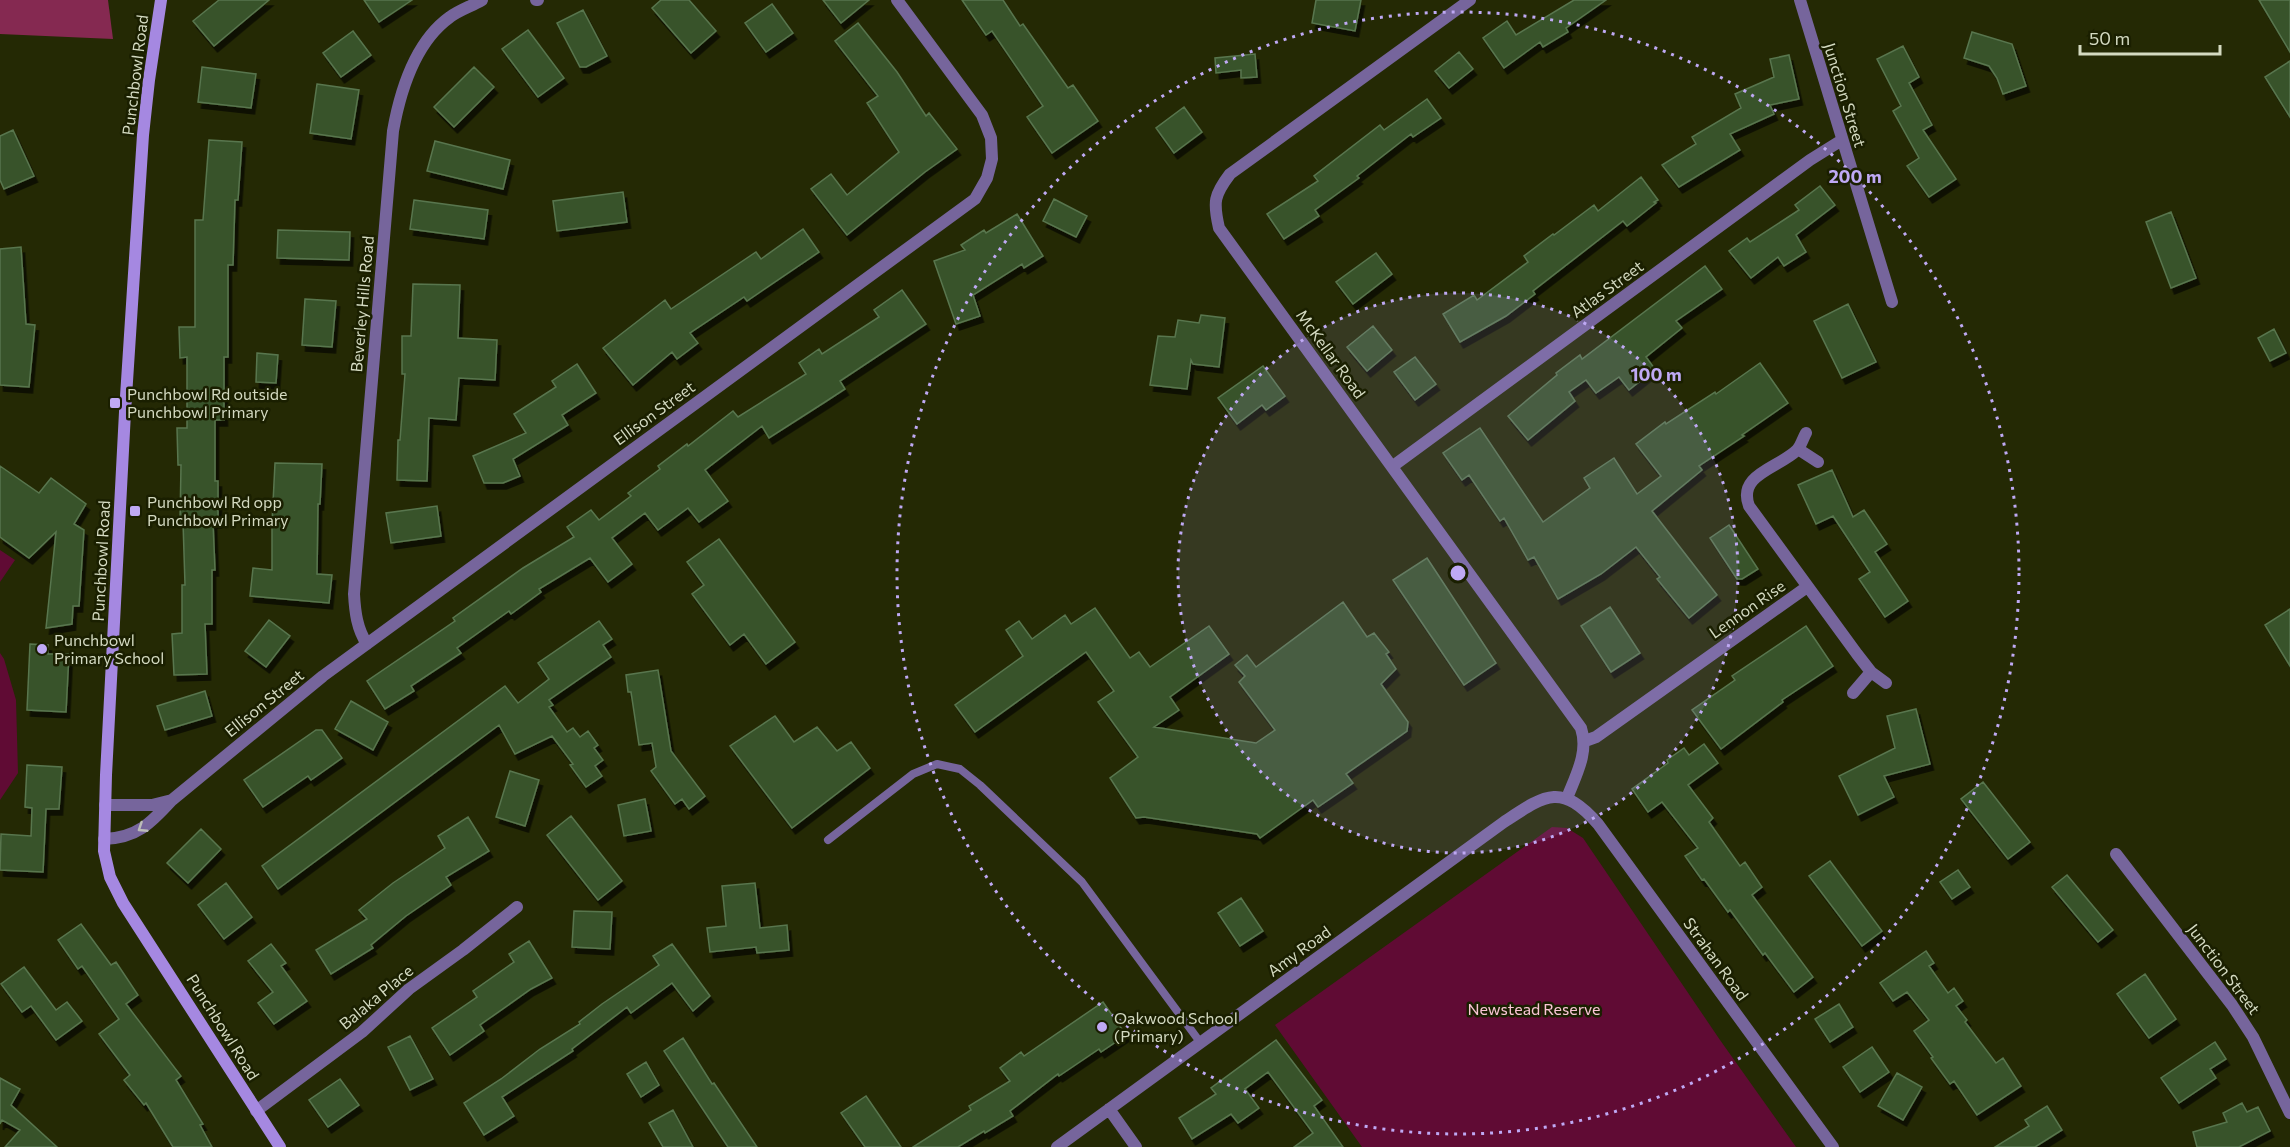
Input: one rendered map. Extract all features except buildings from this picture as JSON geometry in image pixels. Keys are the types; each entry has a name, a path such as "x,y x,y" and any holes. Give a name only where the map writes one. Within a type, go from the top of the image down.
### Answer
{"street":[{"name":"Punchbowl Road","path":"162,0 143,135 125,412 104,839 110,877 123,903 280,1147"},
{"name":"Beverley Hills Road","path":"367,644 358,624 354,594 393,131 397,108 407,77 434,32 449,17 482,0"},
{"name":"Ellison Street","path":"104,839 122,838 134,834 323,676 975,199 987,178 992,159 991,138 982,115 897,0"},
{"path":"1449,0 1467,2"},
{"name":"Junction Street","path":"1800,0 1892,302"},
{"name":"McKellar Road","path":"1467,2 1230,174 1217,191 1214,207 1219,228 1572,715 1581,728 1585,741"},
{"name":"Atlas Street","path":"1393,466 1800,167 1842,140"},
{"path":"1806,433 1798,450 1818,462"},
{"name":"Lennon Rise","path":"1585,741 1596,737 1807,587 1749,506 1745,496 1747,488 1755,478 1798,450"},
{"path":"1807,587 1871,672 1886,683"},
{"path":"1853,693 1871,672"},
{"path":"1567,798 1582,758 1585,741"},
{"name":"Amy Road","path":"1057,1147 1526,807 1551,797 1567,798"},
{"name":"Strahan Road","path":"1567,798 1579,804 1598,824 1833,1147"},
{"name":"Ellison Street","path":"105,805 152,805 172,800"},
{"name":"Junction Street","path":"2116,854 2232,1005 2253,1037 2290,1113"},
{"name":"Balaka Place","path":"256,1111 362,1032 409,988 463,950 517,907"},
{"path":"1110,1109 1136,1147"}],"lane":[{"path":"828,840 913,774 937,764 960,769 980,785 1082,882 1200,1042"}],"green space":[{"path":"0,550 15,560 0,582"},
{"path":"0,653 4,659 16,700 18,773 0,800"},
{"name":"Newstead Reserve","path":"1552,827 1567,828 1583,838 1720,1040 1796,1147 1362,1147 1275,1025"}],"shaded area":[{"path":"0,0 108,0 113,39 0,34"}],"place":[{"name":"Punchbowl Rd outside Punchbowl Primary","path":"115,403"},
{"name":"Punchbowl Rd opp Punchbowl Primary","path":"135,511"},
{"name":"Punchbowl Primary School","path":"42,649"},
{"name":"Oakwood School (Primary)","path":"1102,1027"}]}
